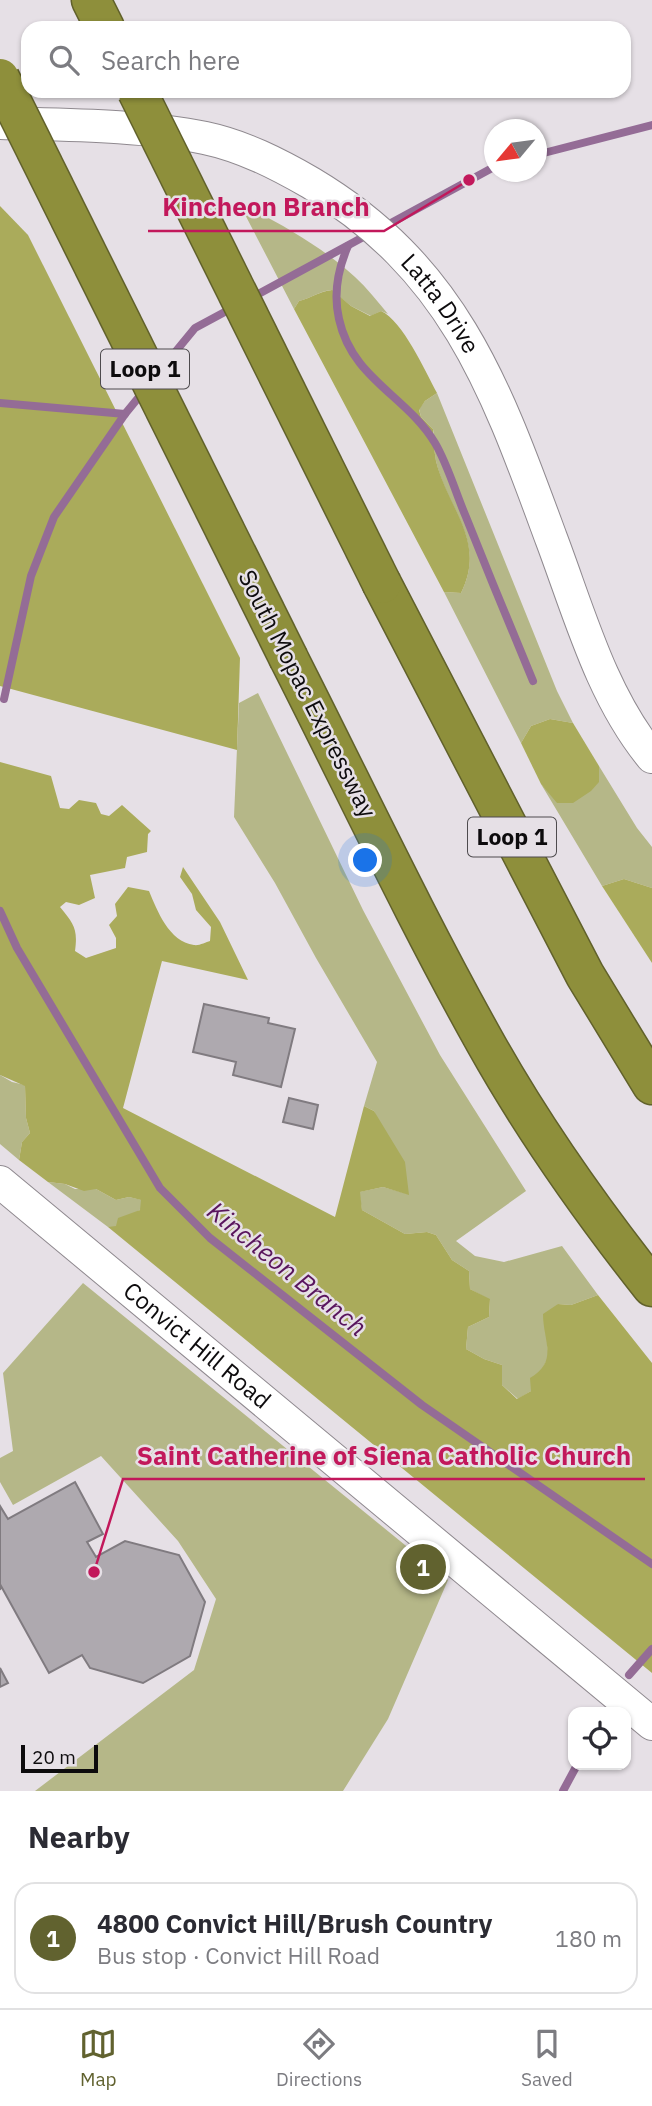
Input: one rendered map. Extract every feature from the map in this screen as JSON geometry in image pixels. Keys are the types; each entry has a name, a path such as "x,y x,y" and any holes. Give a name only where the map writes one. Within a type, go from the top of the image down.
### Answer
{"highway":[{"path":"91,0 102,21"},
{"name":"South Mopac Expressway","path":"0,78 289,659 486,1044 557,1159 652,1287"},
{"name":"Loop 1","path":"139,98 382,584 585,975 652,1085"}],"street":[{"name":"Latta Drive","path":"0,123 168,131 239,147 283,166 359,214 397,248 428,281 452,316 491,385 604,679 637,739 652,757"},
{"name":"Convict Hill Road","path":"0,1182 652,1724"}],"green space":[{"path":"239,203 285,227 328,255 359,281 388,314 381,311 371,316 351,306 331,290 299,301 294,309"},
{"path":"437,393 557,691 573,723 550,719 531,726 521,743 444,592 461,593 468,574 470,557 462,526 436,461 433,429 421,417 419,409"},
{"path":"258,693 363,910 440,1055 526,1191 456,1241 475,1256 504,1262 562,1246 598,1295 571,1305 558,1304 547,1346 549,1356 531,1391 518,1399 502,1385 502,1365 466,1349 468,1327 489,1317 490,1300 470,1289 469,1271 452,1260 436,1235 427,1232 405,1234 362,1210 359,1192 383,1187 408,1194 374,1111 364,1106 377,1062 275,883 234,817 239,703"},
{"path":"599,766 637,828 652,847 652,888 624,879 602,886 541,784 548,791 598,782"},
{"path":"0,1075 25,1085 26,1118 30,1133 22,1142 19,1160 0,1144"},
{"path":"48,1182 65,1184 75,1189 96,1189 116,1200 129,1197 142,1200 141,1209 116,1227 108,1227"},
{"path":"83,1283 448,1580 388,1719 343,1791 35,1791 194,1670 216,1599 178,1541 101,1456 13,1505 0,1482 0,1458 13,1451 3,1373"}],"shaded area":[{"path":"0,206 28,235 240,658 237,750 0,686"},
{"path":"332,290 351,306 370,316 381,311 389,316 413,348 437,393 425,401 419,410 421,417 433,429 436,461 468,541 468,574 461,593 444,592 294,309 299,301"},
{"path":"550,719 573,723 599,766 599,782 573,803 557,803 541,784 521,743 531,726"},
{"path":"0,762 51,776 60,808 69,809 79,800 96,803 101,814 109,816 122,805 151,831 148,834 147,852 127,857 125,868 90,875 95,898 79,905 66,902 60,907 74,927 75,951 86,958 116,948 116,938 109,925 117,916 115,904 128,887 149,891 165,924 185,943 194,945 210,941 211,927 196,910 192,894 180,877 183,867 220,922 248,980 162,961 123,1108 335,1217 364,1106 374,1111 405,1162 409,1195 383,1187 360,1192 362,1210 405,1234 427,1232 436,1235 452,1260 469,1271 470,1289 490,1299 489,1317 468,1327 466,1349 502,1365 502,1385 517,1399 531,1391 530,1378 544,1365 547,1350 543,1314 558,1304 571,1305 598,1295 652,1363 652,1673 108,1227 116,1226 118,1218 140,1210 141,1200 129,1197 116,1200 96,1189 84,1191 65,1184 48,1182 19,1160 22,1142 30,1133 26,1118 25,1086 0,1075"},
{"path":"624,879 652,888 652,963 602,886"}],"building":[{"path":"204,1004 269,1018 268,1023 295,1029 281,1087 233,1075 236,1062 193,1052"},
{"path":"289,1098 318,1105 313,1129 283,1122"},
{"path":"75,1482 103,1534 87,1542 96,1557 125,1541 179,1555 205,1602 190,1656 143,1683 90,1668 82,1655 49,1673 1,1586 0,1590 0,1506 8,1519"},
{"path":"0,1668 8,1683 0,1687"}],"waterway":[{"name":"Kincheon Branch","path":"547,152 652,125"},
{"name":"Kincheon Branch","path":"391,223 484,172"},
{"name":"Kincheon Branch","path":"251,298 367,235"},
{"path":"348,246 339,272 337,291 337,309 346,340 367,372 410,412 435,443 533,681"},
{"name":"Kincheon Branch","path":"158,373 195,328 234,307"},
{"name":"Kincheon Branch","path":"4,699 31,576 54,517 143,392"},
{"path":"0,403 125,414"},
{"name":"Kincheon Branch","path":"0,911 17,948 160,1188 210,1238 422,1405 652,1564"},
{"path":"629,1675 652,1649"},
{"path":"563,1791 574,1770"}],"place":[{"name":"Kincheon Branch","path":"469,180"},
{"name":"4800 Convict Hill/Brush Country","path":"423,1567"},
{"name":"Saint Catherine of Siena Catholic Church","path":"94,1572"}]}
